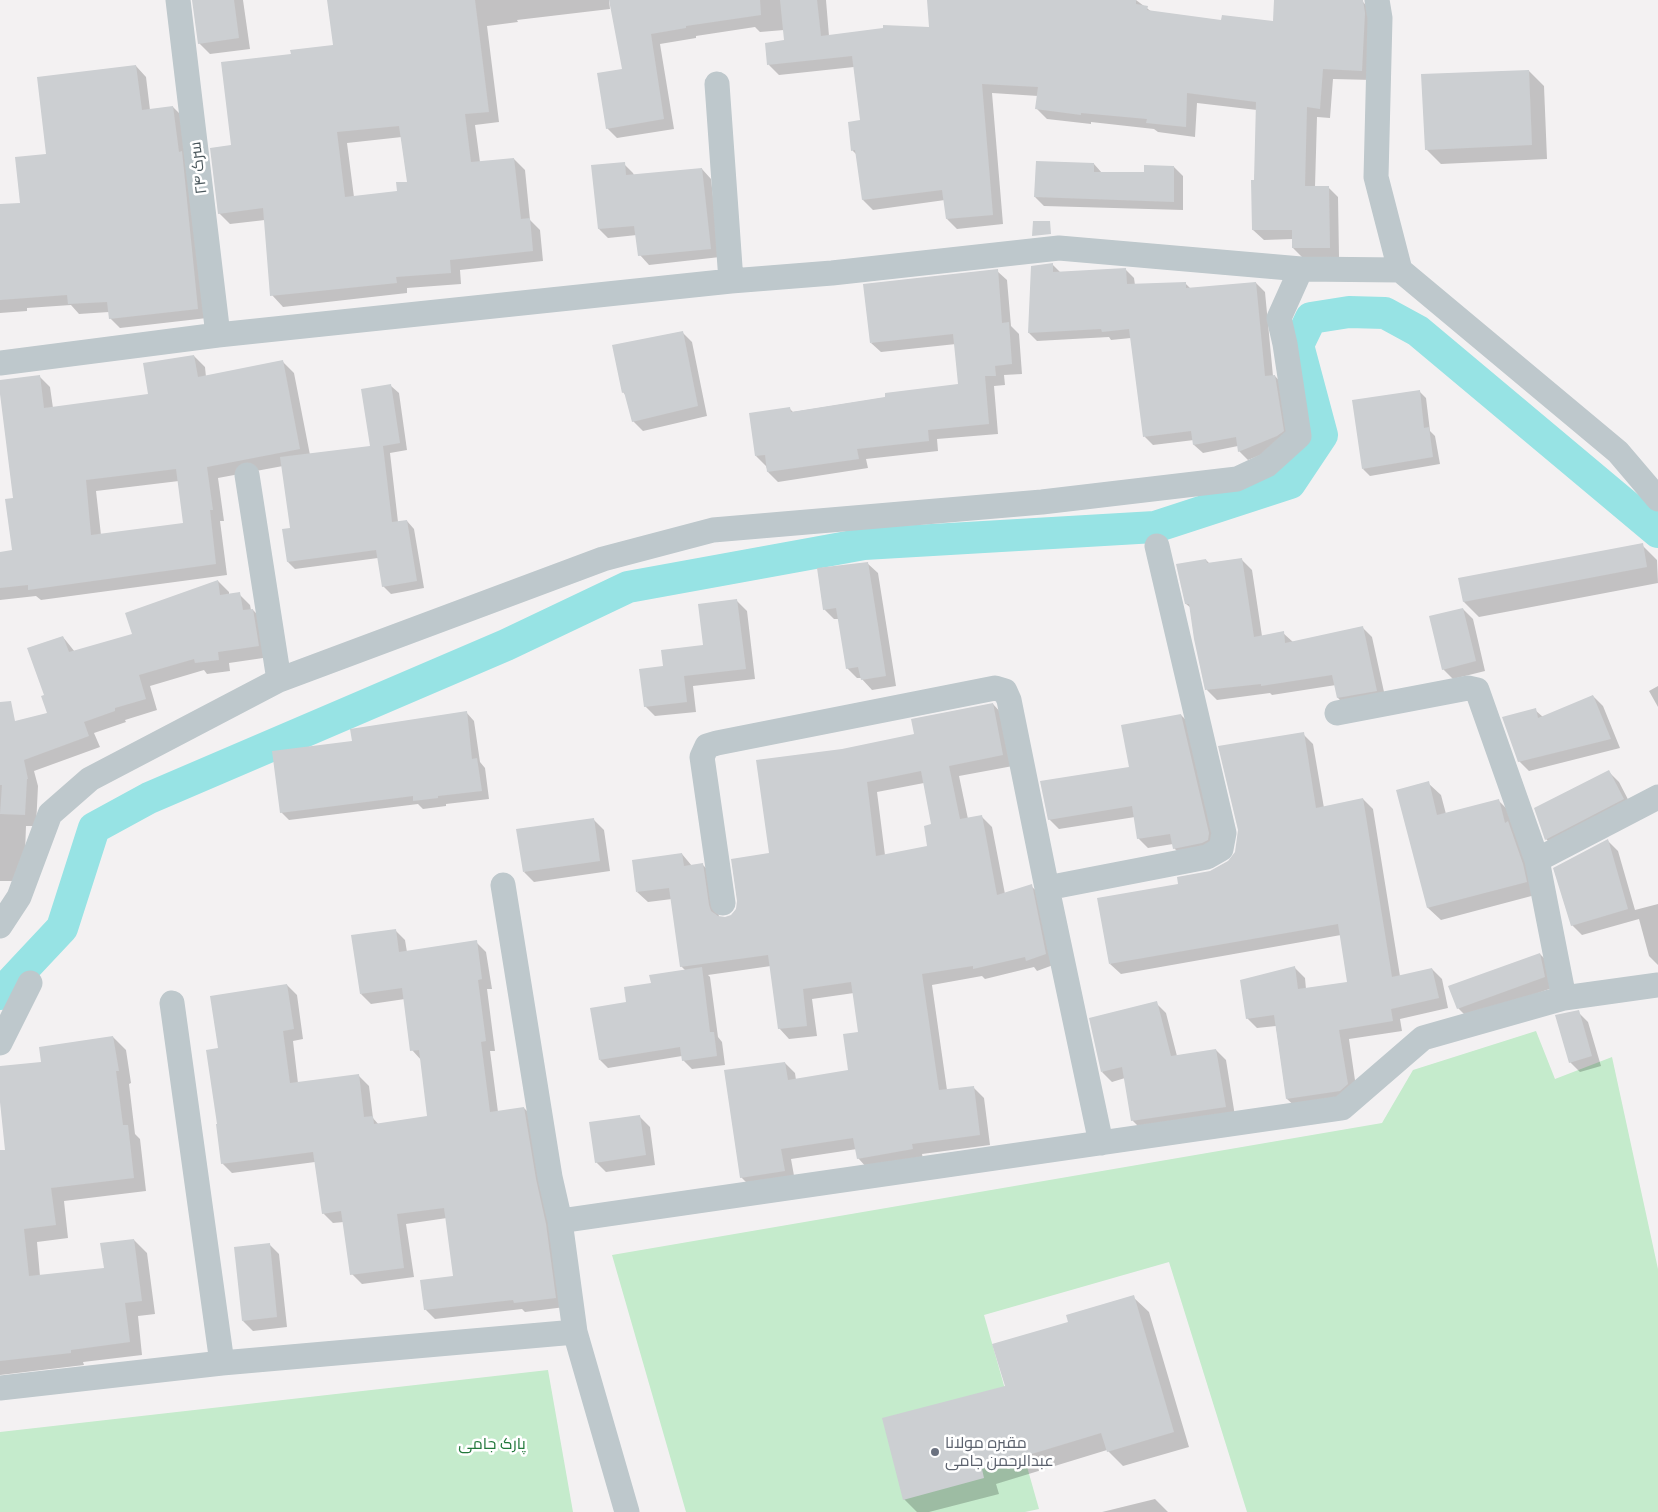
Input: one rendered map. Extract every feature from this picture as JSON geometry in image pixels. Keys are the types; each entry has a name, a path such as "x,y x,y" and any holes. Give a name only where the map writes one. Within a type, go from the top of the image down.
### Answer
{"street":[{"name":"سرک ۲۴","path":"178,0 218,335"},
{"path":"1377,0 1380,18 1376,177 1400,270 1618,452 1658,498"},
{"path":"717,84 731,281"},
{"path":"0,363 218,335 731,281 832,274 1059,248 1301,269 1400,270"},
{"path":"0,926 19,897 50,814 90,780 279,680 603,559 713,530 1042,502 1237,479 1267,465 1299,436 1285,344 1279,318 1301,269"},
{"path":"248,475 279,680"},
{"path":"1047,888 1207,857 1221,849 1224,833 1157,546"},
{"path":"723,903 702,757 707,746 994,688 1005,691 1009,700 1101,1143"},
{"path":"1337,713 1468,688 1477,690 1537,860 1564,998"},
{"path":"1537,860 1658,797"},
{"path":"503,885 550,1177 560,1220 575,1332 627,1512"},
{"path":"0,1043 30,983"},
{"path":"560,1220 1342,1108 1424,1038 1564,998 1658,985"},
{"path":"172,1003 222,1363"},
{"path":"0,1388 222,1363 575,1332"}],"green space":[{"path":"1536,1031 1555,1079 1612,1057 1658,1269 1658,1512 1247,1512 1169,1262 984,1315 1039,1509 1025,1512 686,1512 612,1255 1382,1123 1413,1070"},
{"name":"پارک جامی","path":"548,1370 573,1512 0,1512 0,1432"}],"building":[{"path":"192,0 234,0 239,38 198,44"},
{"path":"327,0 475,0 489,112 465,114 471,162 514,158 521,219 530,218 533,251 450,260 451,273 396,277 397,283 270,296 263,208 218,214 210,148 231,145 221,62 291,54 290,50 333,45","holes":["399,126 407,182 396,182 397,191 345,197 337,132"]},
{"path":"609,0 760,0 761,15 686,26 686,28 651,34 664,119 606,129 597,73 622,69"},
{"path":"780,0 817,0 821,36 883,28 883,25 929,27 927,0 1136,0 1136,4 1148,6 1147,10 1221,20 1222,15 1273,21 1274,0 1363,0 1365,13 1362,71 1323,69 1320,109 1307,107 1305,186 1329,186 1330,248 1292,248 1292,230 1252,230 1251,180 1254,180 1256,102 1187,93 1186,127 1146,123 1147,119 1081,113 1081,115 1035,109 1038,87 982,84 993,215 946,219 942,190 862,200 855,150 851,151 848,122 860,120 852,56 767,65 765,43 784,40"},
{"path":"136,65 142,110 173,106 179,152 182,151 198,309 109,319 107,302 68,304 67,295 0,300 0,204 20,203 15,157 46,154 37,77"},
{"path":"1529,70 1532,145 1425,150 1421,74"},
{"path":"1036,161 1094,163 1094,172 1144,172 1144,165 1174,166 1174,202 1034,197"},
{"path":"625,162 626,175 702,168 711,249 638,256 634,226 598,229 591,165"},
{"path":"1033,221 1050,221 1051,234 1032,236"},
{"path":"1053,263 1053,272 1126,268 1127,284 1186,282 1186,288 1256,282 1265,376 1275,375 1284,431 1277,436 1238,452 1236,437 1193,445 1191,431 1143,437 1129,329 1102,332 1101,329 1028,333 1031,266"},
{"path":"998,269 1002,323 1009,322 1012,364 995,366 996,376 985,376 989,424 928,430 929,441 857,449 859,459 767,472 765,455 755,456 749,413 790,407 791,412 885,397 885,393 958,384 953,334 870,343 863,284"},
{"path":"683,331 698,406 632,422 624,392 622,393 612,345"},
{"path":"194,355 198,377 283,360 300,449 207,467 213,510 210,510 216,564 28,590 28,585 0,588 0,552 12,550 5,499 13,498 0,394 0,380 40,375 44,408 148,394 143,363","holes":["176,469 183,523 91,535 86,480"]},
{"path":"391,384 400,443 383,446 392,522 407,520 417,581 382,587 376,550 287,562 282,529 290,528 280,457 370,446 361,389"},
{"path":"1420,390 1424,428 1429,427 1433,457 1362,469 1352,400"},
{"path":"1643,543 1647,567 1463,602 1458,578"},
{"path":"1242,558 1254,637 1284,631 1285,643 1363,626 1377,691 1337,698 1332,675 1261,686 1261,684 1205,690 1189,604 1185,604 1176,564 1206,559 1207,563"},
{"path":"868,562 886,676 861,680 858,667 846,669 836,608 823,610 817,568"},
{"path":"218,580 220,595 240,592 243,610 253,609 259,646 218,652 219,660 195,663 194,659 139,675 146,699 115,708 115,711 84,722 89,736 24,760 28,779 25,815 0,814 2,785 0,785 0,702 11,701 15,721 47,713 41,696 44,695 27,648 63,636 69,652 132,634 125,613"},
{"path":"737,599 746,669 684,676 687,702 644,707 639,669 663,666 661,650 703,645 698,604"},
{"path":"1463,608 1476,661 1442,670 1429,616"},
{"path":"1593,695 1611,739 1518,762 1502,717 1536,708 1538,718"},
{"path":"993,703 1003,755 949,766 960,819 982,815 997,895 1032,884 1046,954 1026,961 1025,957 973,969 973,966 922,974 939,1090 974,1086 980,1135 912,1144 913,1149 857,1159 853,1138 781,1149 785,1171 740,1178 724,1070 785,1062 788,1080 848,1070 843,1034 858,1032 851,982 803,989 807,1026 778,1029 768,955 680,967 669,888 636,892 632,860 682,853 684,866 703,863 711,911 718,916 725,917 731,915 736,909 737,901 731,859 769,853 756,760 842,749 914,734 911,719","holes":["921,771 931,824 924,826 927,846 876,856 867,782"]},
{"path":"467,711 472,759 477,758 482,791 413,801 413,796 280,813 272,751 352,741 350,729"},
{"path":"1181,714 1209,833 1208,840 1173,849 1170,834 1137,839 1132,806 1048,820 1040,781 1129,767 1121,725"},
{"path":"1304,732 1316,808 1363,798 1392,977 1432,968 1439,998 1391,1009 1393,1021 1339,1030 1348,1084 1340,1091 1286,1099 1274,1015 1246,1019 1240,980 1295,966 1298,989 1347,982 1338,924 1109,964 1097,898 1178,884 1177,877 1210,871 1228,861 1235,852 1238,830 1218,746"},
{"path":"1609,770 1624,799 1545,840 1534,808"},
{"path":"1429,781 1437,815 1499,799 1505,823 1508,821 1523,864 1527,882 1427,908 1396,790"},
{"path":"594,818 600,861 523,872 516,829"},
{"path":"1608,839 1628,909 1571,926 1553,868"},
{"path":"396,929 399,952 477,940 482,979 478,980 486,1041 481,1042 490,1112 524,1107 536,1179 546,1224 556,1298 514,1303 513,1300 424,1310 420,1280 453,1276 444,1208 397,1214 404,1268 350,1275 341,1211 322,1214 313,1152 221,1164 206,1050 218,1048 210,996 287,984 294,1029 283,1031 290,1083 359,1074 364,1117 373,1116 374,1124 427,1116 419,1050 410,1051 402,988 360,994 351,935"},
{"path":"1540,953 1545,977 1457,1009 1448,986"},
{"path":"702,967 710,1032 714,1032 717,1056 682,1061 680,1047 599,1060 590,1008 626,1002 624,987 651,983 649,975"},
{"path":"1157,1001 1171,1056 1216,1049 1226,1107 1131,1121 1122,1067 1101,1072 1089,1018"},
{"path":"1579,1010 1592,1056 1569,1063 1555,1015"},
{"path":"113,1036 119,1071 116,1071 123,1125 128,1125 134,1178 51,1188 56,1225 24,1229 29,1276 104,1268 100,1243 134,1239 142,1301 125,1303 130,1342 71,1350 71,1353 0,1361 0,1150 5,1150 0,1102 0,1066 41,1062 39,1047"},
{"path":"640,1115 646,1155 595,1163 589,1122"},
{"path":"270,1243 277,1317 242,1321 234,1247"},
{"path":"1134,1295 1174,1432 1107,1452 1101,1433 982,1469 984,1478 903,1500 882,1418 1005,1386 992,1344 1068,1322 1066,1315"}],"waterway":[{"path":"0,994 62,928 94,828 149,798 506,645 628,587 864,544 1155,527 1290,483 1322,435 1298,345 1311,318 1349,312 1385,313 1418,331 1658,532"}],"place":[{"name":"مقبره مولانا عبدالرحمن جامی","path":"935,1452"}]}
